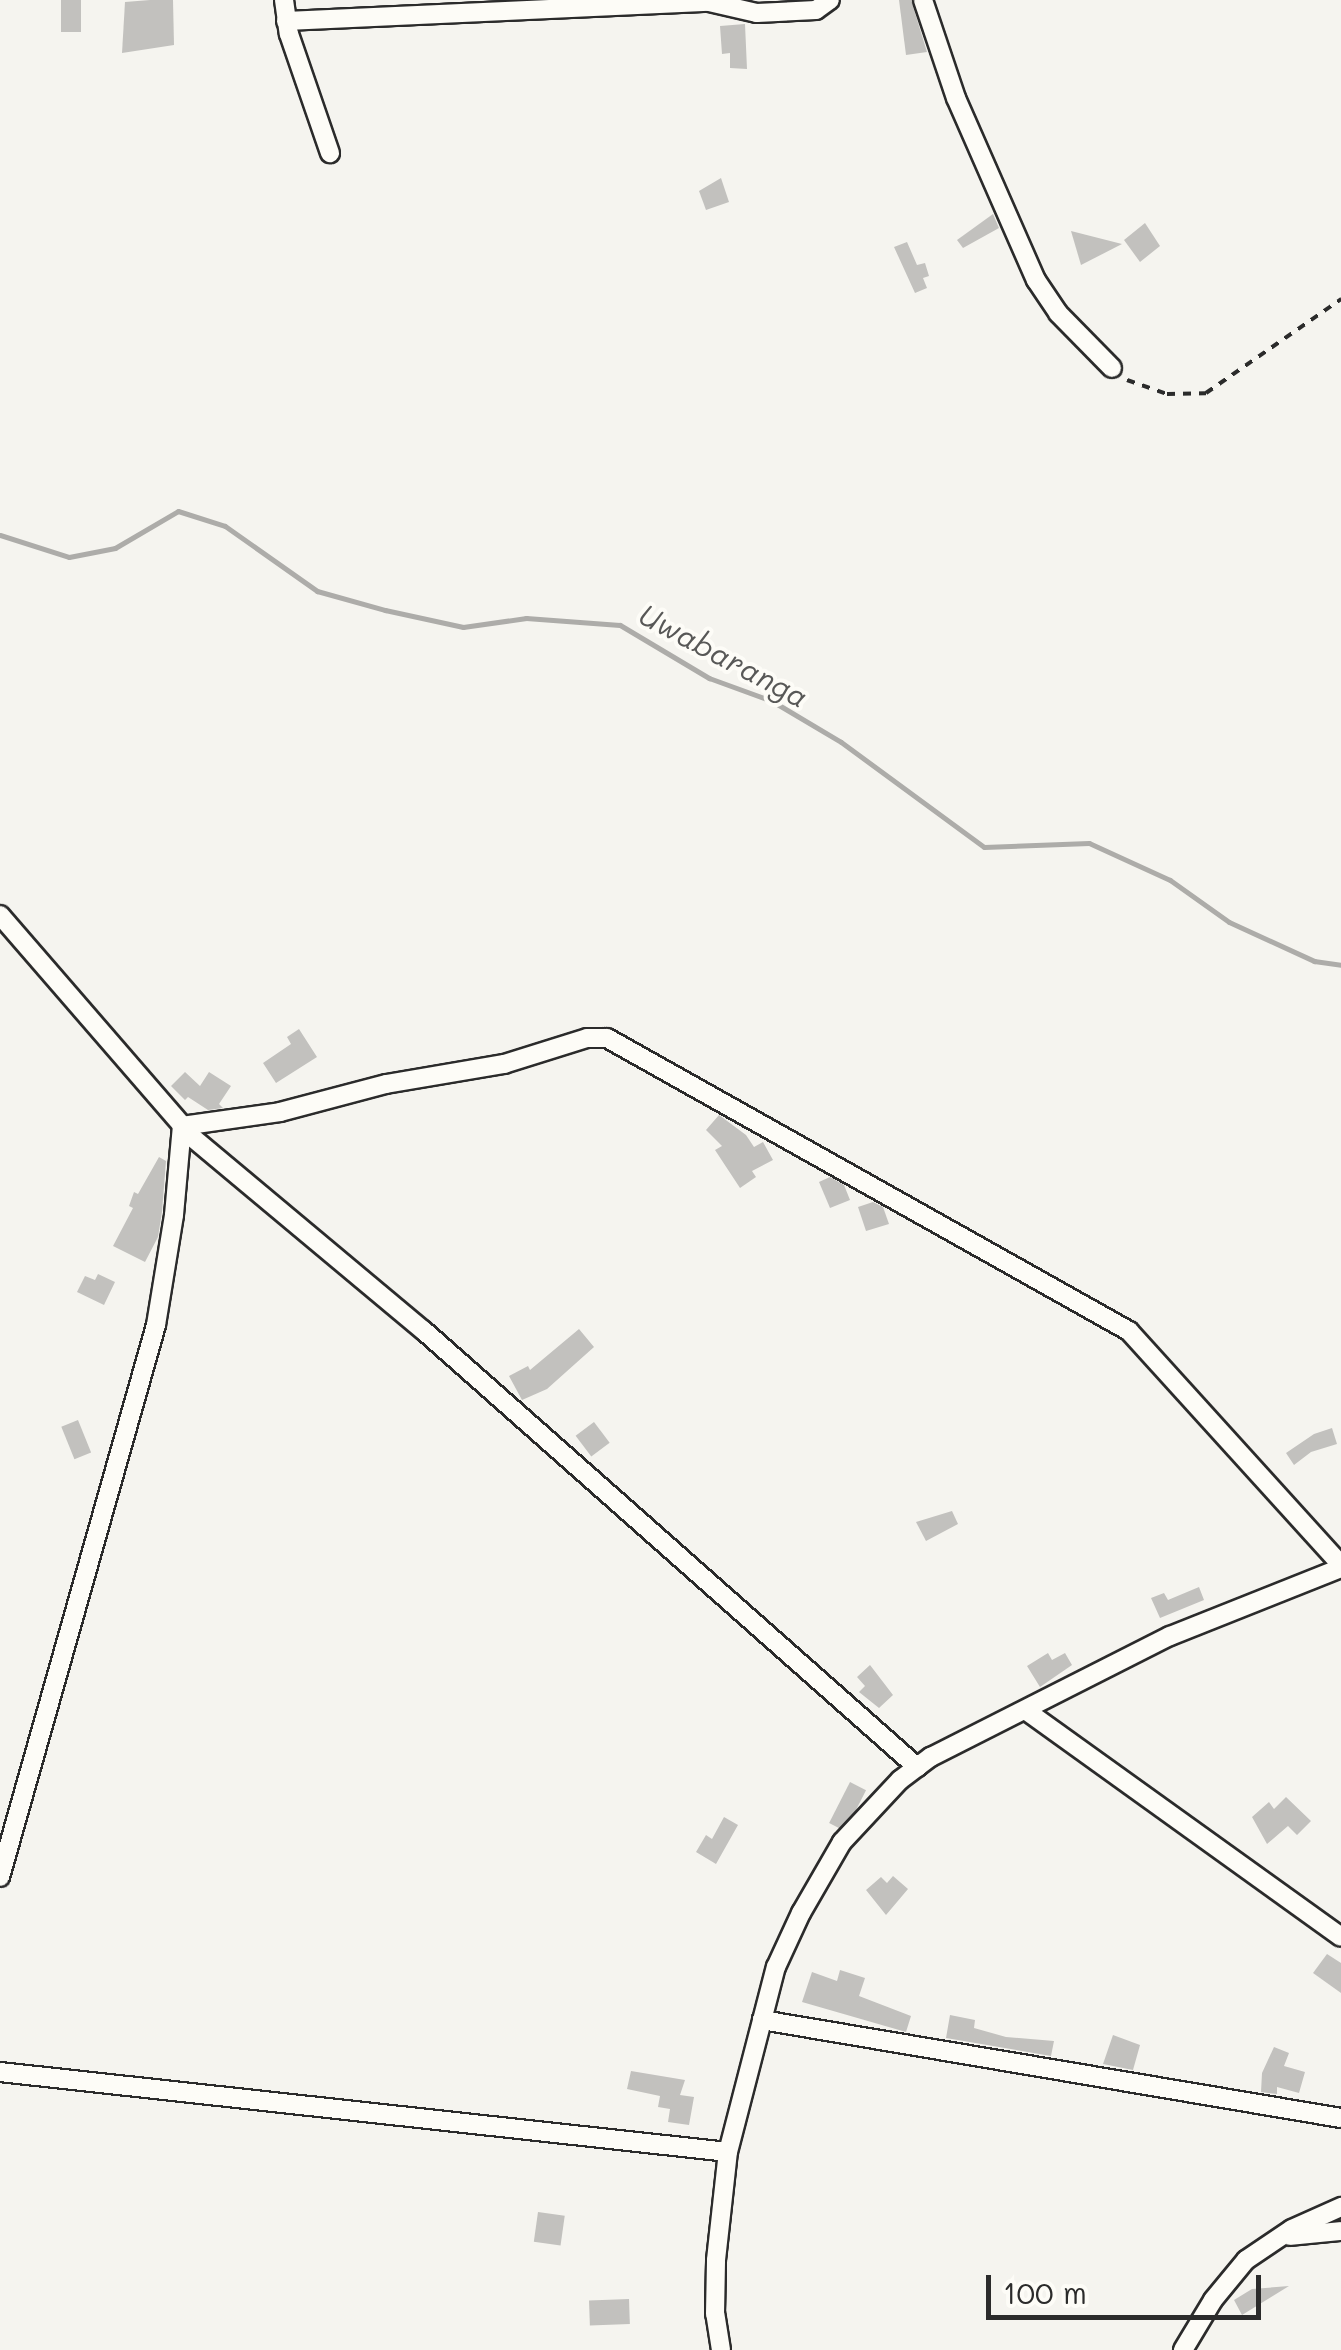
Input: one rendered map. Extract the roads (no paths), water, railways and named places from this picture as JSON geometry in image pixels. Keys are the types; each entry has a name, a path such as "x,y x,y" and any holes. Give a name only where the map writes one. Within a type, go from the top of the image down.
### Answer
{"street":[{"path":"284,0 286,22 330,153"},
{"path":"286,22 709,1 757,13 816,10 830,0"},
{"path":"924,0 956,98 1036,280 1058,313 1112,368"},
{"path":"0,915 182,1126 423,1330 917,1768"},
{"path":"182,1126 280,1112 386,1084 504,1064 587,1038 607,1038 1129,1330 1341,1567 1170,1636 917,1768 870,1809 820,1878 776,1967 728,2152 716,2260 715,2314 721,2350"},
{"path":"0,1876 156,1325 182,1126"},
{"path":"1028,1712 1341,1938"},
{"path":"762,2020 1341,2118"},
{"path":"0,2072 728,2152"},
{"path":"1183,2350 1226,2282 1279,2237 1341,2207"},
{"path":"1279,2237 1341,2231"}],"waterway":[{"name":"Uwabaranga","path":"0,535 69,557 115,548 178,511 225,526 317,591 385,610 463,627 526,618 620,625 709,678 772,701 841,742 984,847 1089,843 1170,880 1229,922 1314,961 1341,965"}]}
